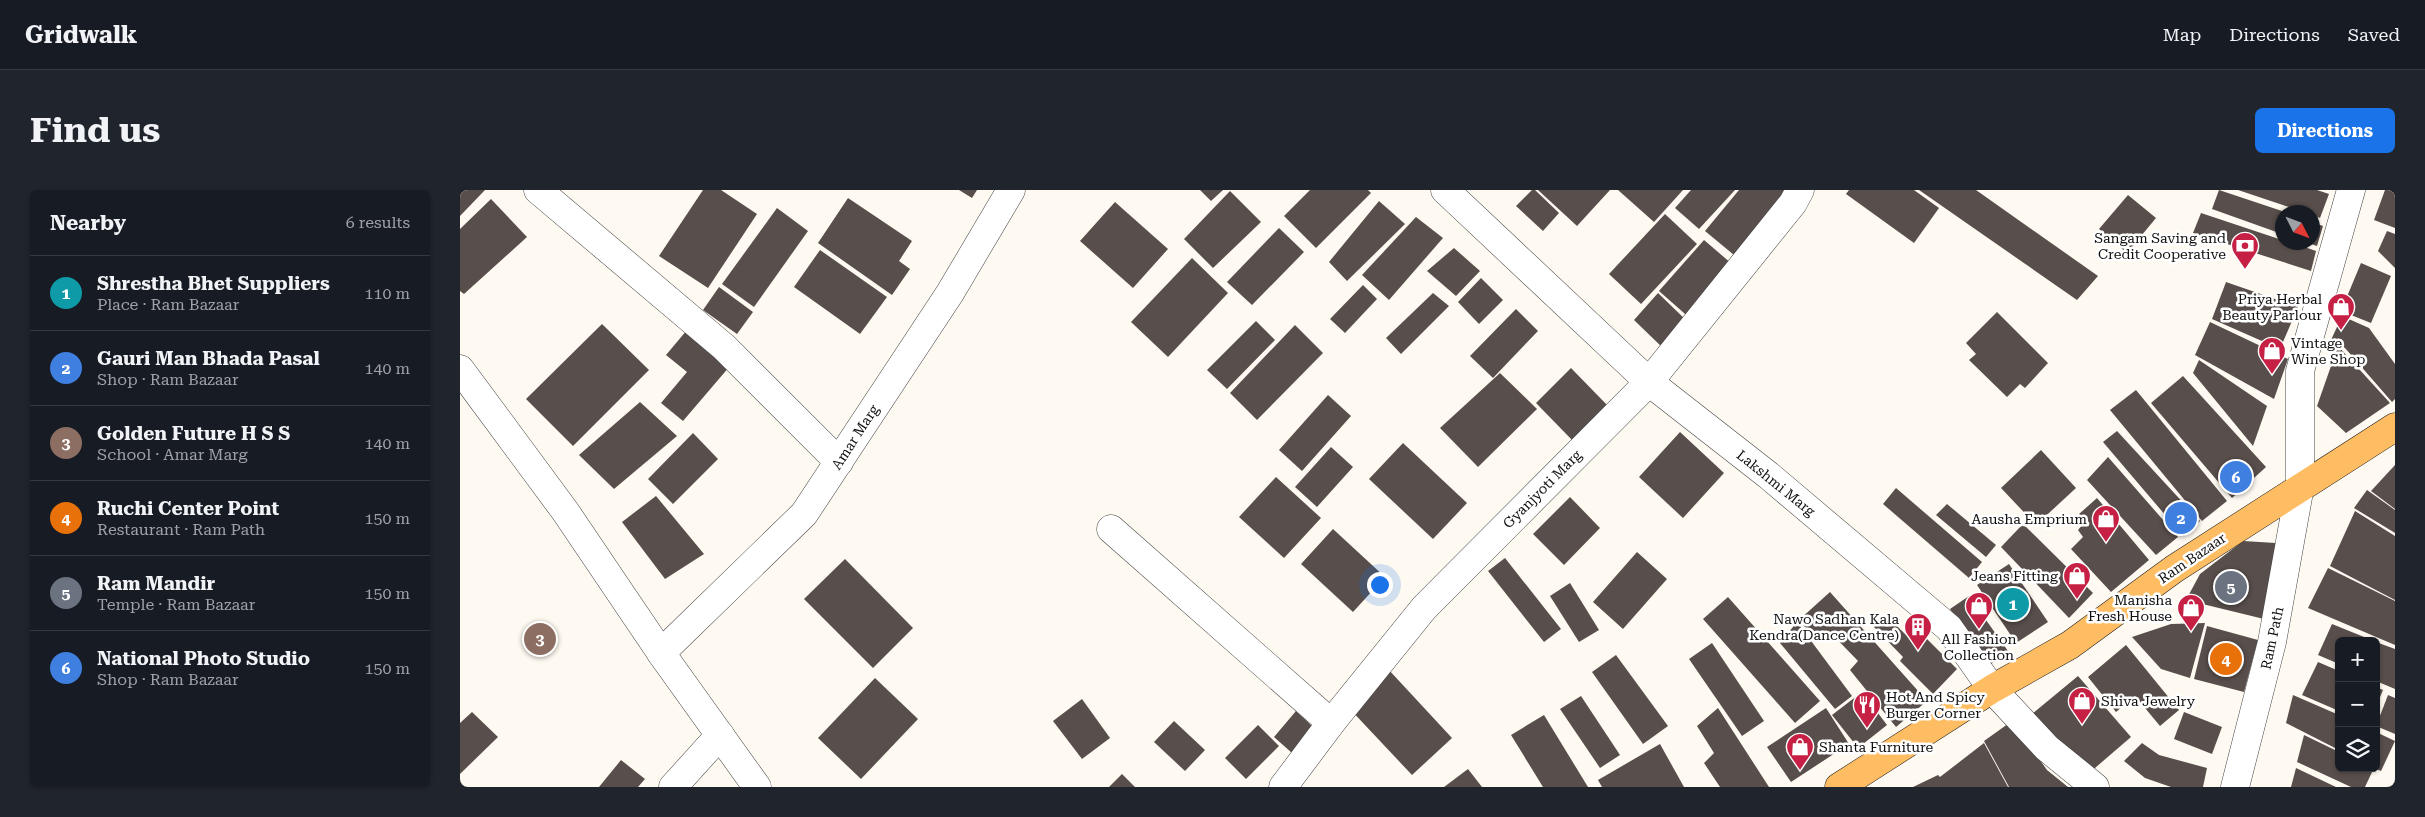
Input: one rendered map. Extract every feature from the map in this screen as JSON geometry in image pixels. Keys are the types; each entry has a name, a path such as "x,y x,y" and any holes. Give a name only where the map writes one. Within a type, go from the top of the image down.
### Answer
{"main road":[{"name":"Ram Bazaar","path":"1839,787 1992,690 2070,645 2174,569 2300,486 2395,428"}],"street":[{"path":"538,190 724,347 838,462"},
{"name":"Amar Marg","path":"661,653 804,514 950,293 1012,190"},
{"name":"Lakshmi Marg","path":"1445,190 1649,382 1768,475 1949,628 1992,690 2047,748 2095,787"},
{"name":"Gyanjyoti Marg","path":"1283,787 1331,723 1424,608 1649,382 1793,203 1800,190"},
{"name":"Ram Path","path":"2235,787 2272,642 2300,486 2300,371 2351,190"},
{"path":"460,369 565,511 661,653 757,787"},
{"path":"1111,529 1331,723"},
{"path":"673,787 720,735"}],"building":[{"path":"460,190 485,190 460,216"},
{"path":"703,190 721,190 757,214 708,288 659,256"},
{"path":"959,190 977,190 972,198"},
{"path":"1200,190 1223,190 1211,201"},
{"path":"1310,190 1368,190 1371,193 1316,248 1284,216"},
{"path":"1532,190 1535,190 1559,213 1543,231 1516,206"},
{"path":"1538,190 1610,190 1577,226"},
{"path":"1618,190 1683,190 1654,222"},
{"path":"1691,190 1735,190 1699,229 1675,208"},
{"path":"1739,190 1789,190 1734,255 1705,231"},
{"path":"1849,190 1914,190 1939,208 1914,243 1846,194"},
{"path":"1919,190 1976,190 2098,276 2077,300"},
{"path":"2219,190 2275,209 2275,232 2212,209"},
{"path":"2238,190 2317,190 2329,194 2320,218 2320,205 2283,205"},
{"path":"2385,190 2395,190 2395,228 2374,220"},
{"path":"1230,191 1261,222 1213,268 1184,239"},
{"path":"2128,195 2156,218 2127,253 2099,229"},
{"path":"848,198 912,241 899,261 910,269 892,295 818,243"},
{"path":"491,199 527,237 464,294 460,291 460,229"},
{"path":"1379,201 1405,224 1347,281 1329,262"},
{"path":"1115,202 1168,249 1133,288 1080,241"},
{"path":"777,208 808,231 754,307 722,284"},
{"path":"2201,213 2275,238 2275,250 2316,251 2311,271 2193,233"},
{"path":"1665,214 1697,244 1641,304 1609,274"},
{"path":"1416,217 1443,238 1389,300 1362,275"},
{"path":"2320,225 2323,226 2320,236"},
{"path":"1279,228 1304,252 1252,305 1227,282"},
{"path":"2387,231 2395,234 2395,268 2378,251"},
{"path":"1704,240 1739,270 1693,321 1659,291"},
{"path":"1454,248 1480,271 1456,296 1427,271"},
{"path":"820,250 887,297 860,334 794,287"},
{"path":"1192,258 1228,293 1168,357 1131,322"},
{"path":"2361,263 2391,276 2371,323 2341,311"},
{"path":"1481,278 1503,300 1479,324 1458,302"},
{"path":"2226,282 2298,307 2280,349 2212,319"},
{"path":"1363,285 1377,299 1345,333 1330,319"},
{"path":"719,287 753,312 737,334 703,310"},
{"path":"1433,293 1449,306 1401,354 1386,338"},
{"path":"1658,293 1689,323 1664,349 1634,320"},
{"path":"1516,309 1538,331 1493,378 1470,356"},
{"path":"1997,312 2048,363 2025,388 2020,384 2007,397 1969,360 1976,354 1966,343"},
{"path":"2342,316 2369,328 2395,364 2395,399 2392,402 2345,348 2331,340"},
{"path":"1256,321 1275,340 1227,389 1207,370"},
{"path":"2210,322 2288,359 2274,399 2195,355"},
{"path":"602,324 649,370 573,446 526,399"},
{"path":"1295,325 1323,353 1257,420 1230,393"},
{"path":"687,330 730,366 683,421 661,403 687,372 666,355"},
{"path":"2338,346 2390,403 2346,433 2317,406"},
{"path":"2199,360 2267,406 2253,446 2193,373"},
{"path":"1571,368 1608,406 1573,441 1536,403"},
{"path":"1500,373 1537,409 1478,467 1440,428"},
{"path":"2183,376 2266,467 2232,498 2151,403"},
{"path":"2136,390 2227,501 2202,521 2110,410"},
{"path":"1328,395 1351,416 1302,471 1279,450"},
{"path":"640,402 677,436 614,489 579,455"},
{"path":"2117,431 2200,521 2183,536 2103,442"},
{"path":"1680,432 1724,473 1683,518 1639,477"},
{"path":"693,433 718,459 673,504 648,479"},
{"path":"1403,443 1467,503 1433,539 1369,479"},
{"path":"1331,447 1353,467 1317,507 1295,487"},
{"path":"2041,450 2076,488 2036,525 2001,488"},
{"path":"2108,457 2178,537 2156,555 2087,480"},
{"path":"2395,465 2395,509 2371,491"},
{"path":"1276,477 1321,518 1284,558 1239,517"},
{"path":"1896,488 1982,562 1969,578 1883,504"},
{"path":"2367,490 2395,510 2395,533 2354,508"},
{"path":"656,496 704,554 665,579 622,522"},
{"path":"1570,497 1600,528 1564,565 1533,534"},
{"name":"Aausha Emprium","path":"2097,498 2149,560 2111,592 2071,549 2083,537 2078,530 2084,523 2079,514"},
{"path":"1947,504 1996,545 1986,557 1936,515"},
{"path":"2355,511 2395,536 2395,600 2330,566"},
{"path":"2023,524 2093,593 2069,618 2001,547"},
{"path":"1333,529 1385,577 1353,612 1301,564"},
{"path":"2243,541 2276,543 2264,619 2186,600 2200,574"},
{"path":"1637,552 1667,579 1623,629 1593,602"},
{"path":"1505,558 1561,629 1544,642 1488,571"},
{"path":"845,559 913,628 873,668 804,599"},
{"path":"2009,564 2048,622 2016,643 1977,585"},
{"path":"2328,568 2395,601 2395,645 2380,637 2308,608"},
{"path":"1570,583 1599,630 1579,642 1550,596"},
{"path":"1830,592 1927,701 1896,727 1850,670 1858,661 1829,631 1817,641 1799,620"},
{"name":"All Fashion Collection","path":"1969,596 2008,651 1990,665 1950,609"},
{"path":"1728,597 1820,701 1795,723 1703,619"},
{"name":"Nawo Sadhan Kala Kendra(Dance Centre)","path":"1886,615 1916,645 1924,636 1957,669 1933,694 1900,661 1903,657 1874,627"},
{"path":"1797,622 1852,696 1835,709 1780,643"},
{"path":"2205,623 2190,678 2161,669 2132,637 2171,624"},
{"path":"2332,624 2364,637 2335,637 2335,662 2318,655"},
{"path":"2207,626 2258,640 2244,692 2194,679"},
{"path":"1712,643 1764,721 1742,736 1689,659"},
{"path":"2380,643 2395,649 2395,689 2380,683"},
{"path":"2126,645 2179,710 2160,726 2135,696 2116,712 2088,677"},
{"path":"1616,655 1668,726 1643,744 1592,672"},
{"path":"2318,662 2335,669 2335,709 2302,695"},
{"path":"1388,669 1452,738 1412,775 1348,707"},
{"name":"Shiva Jewelry","path":"2078,676 2131,737 2088,774 2032,714"},
{"path":"875,678 918,719 861,779 818,738"},
{"path":"1862,692 1887,725 1858,748 1832,715"},
{"path":"2293,695 2335,713 2335,748 2286,723"},
{"path":"2388,695 2395,698 2395,734 2380,728 2380,716"},
{"path":"1581,696 1620,755 1600,768 1560,709"},
{"path":"1082,699 1110,738 1082,759 1053,721"},
{"path":"1718,708 1769,787 1720,787 1704,763 1714,753 1697,726"},
{"path":"1826,708 1849,744 1791,782 1767,747"},
{"path":"1296,711 1314,728 1292,753 1274,737"},
{"path":"472,712 498,737 460,774 460,723"},
{"path":"2184,712 2222,727 2212,754 2174,739"},
{"path":"1544,715 1588,787 1543,787 1511,735"},
{"path":"1174,721 1205,750 1185,771 1154,742"},
{"path":"2012,721 2047,770 2068,787 2009,787 1984,741"},
{"path":"1258,725 1279,746 1246,779 1225,758"},
{"path":"2380,734 2395,741 2380,771"},
{"path":"2304,735 2335,750 2335,772 2372,772 2365,787 2351,787 2297,762"},
{"path":"1984,743 2008,787 1913,787 1938,775 1940,777"},
{"path":"2142,743 2159,755 2207,768 2203,787 2171,787 2145,778 2124,761"},
{"path":"1660,744 1684,787 1602,787 1598,780"},
{"path":"621,760 645,779 638,787 599,787"},
{"path":"2296,768 2336,787 2291,787"},
{"path":"1468,769 1482,787 1444,787"},
{"path":"1122,774 1135,787 1109,787"}],"place":[{"name":"Sangam Saving and Credit Cooperative","path":"2245,270"},
{"name":"Priya Herbal Beauty Parlour","path":"2341,331"},
{"name":"Vintage Wine Shop","path":"2272,375"},
{"name":"National Photo Studio","path":"2236,477"},
{"name":"Gauri Man Bhada Pasal","path":"2181,518"},
{"name":"Aausha Emprium","path":"2106,543"},
{"name":"Ram Mandir","path":"2231,587"},
{"name":"Jeans Fitting","path":"2077,600"},
{"name":"Shrestha Bhet Suppliers","path":"2013,604"},
{"name":"All Fashion Collection","path":"1979,630"},
{"name":"Manisha Fresh House","path":"2191,632"},
{"name":"Golden Future H S S","path":"540,639"},
{"name":"Nawo Sadhan Kala Kendra(Dance Centre)","path":"1918,651"},
{"name":"Ruchi Center Point","path":"2226,659"},
{"name":"Shiva Jewelry","path":"2082,725"},
{"name":"Hot And Spicy Burger Corner","path":"1867,729"},
{"name":"Shanta Furniture","path":"1800,771"}]}
